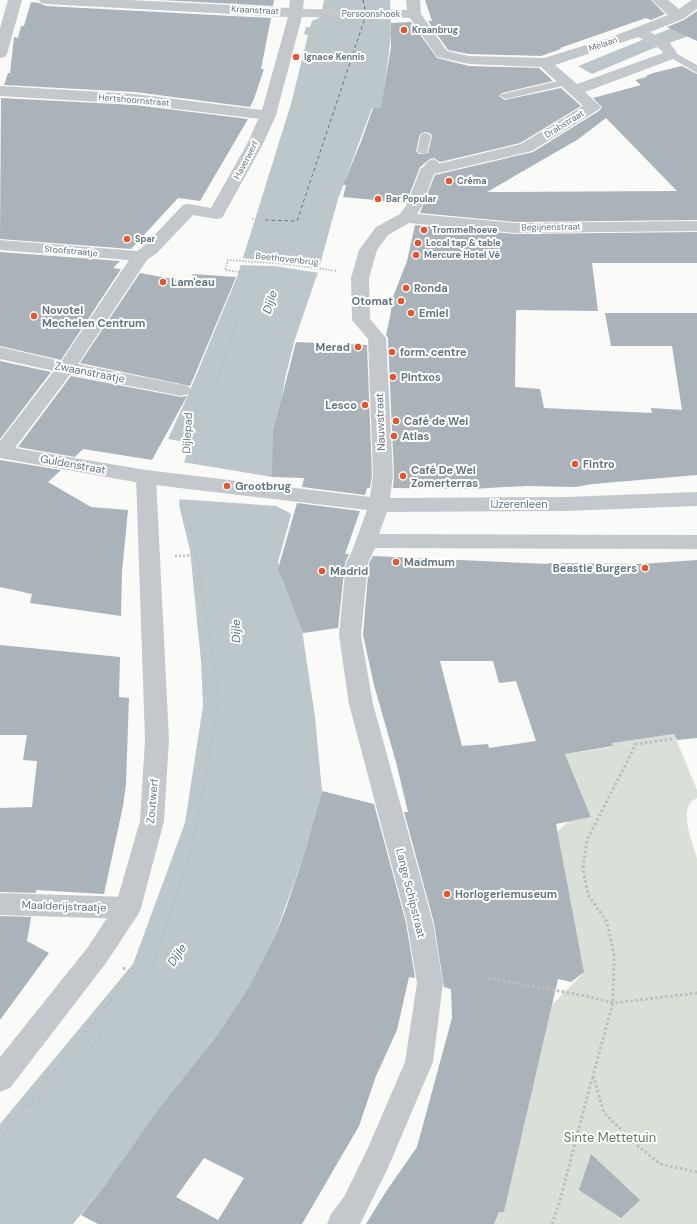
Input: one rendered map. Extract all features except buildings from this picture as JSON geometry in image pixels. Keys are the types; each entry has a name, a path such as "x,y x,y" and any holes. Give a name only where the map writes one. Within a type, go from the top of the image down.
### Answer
{"street":[{"path":"0,54 14,0"},
{"name":"Kraanstraat","path":"46,0 296,6"},
{"path":"659,0 678,16"},
{"name":"Melaan","path":"545,63 614,41 643,34 678,16 697,3"},
{"name":"Persoonshoek","path":"296,6 321,14 394,14 413,7 442,54 469,60 545,63"},
{"name":"Haverwerf","path":"141,256 151,249 189,209 216,214 255,144 268,115 296,6"},
{"path":"545,63 572,86 668,56 668,49 643,34"},
{"name":"Drabstraat","path":"406,218 414,206 430,167 526,148 593,106 572,86"},
{"name":"Hertshoornstraat","path":"0,91 135,99 268,115"},
{"name":"Begijnenstraat","path":"406,218 516,228 697,226"},
{"name":"Nauwstraat","path":"379,505 383,474 377,338 361,320 360,278 368,250 382,231 406,218"},
{"name":"Stoofstraatje","path":"0,245 141,256"},
{"path":"1,452 66,368 141,256"},
{"name":"Zwaanstraatje","path":"0,353 66,368 180,390"},
{"name":"Guldenstraat","path":"1,452 146,477"},
{"path":"146,477 182,489 280,492 379,505 364,546 697,542"},
{"name":"Zoutwerf","path":"0,1079 97,954 128,908 152,821 157,740 146,477"},
{"name":"IJzerenleen","path":"379,505 566,504 697,499"},
{"name":"Lange Schipstraat","path":"342,1224 354,1207 377,1160 420,1062 430,984 420,923 361,704 350,635 357,563 364,546"},
{"name":"Maalderijstraatje","path":"0,904 128,908"}],"lane":[{"path":"668,49 697,70"},
{"path":"506,96 572,86"},
{"path":"423,151 425,136"}],"path":[{"path":"255,253 280,171"},
{"path":"252,219 265,220"},
{"name":"Beethovenbrug","path":"200,394 213,391 254,274 225,270 228,260 286,264 340,272"},
{"name":"Dijlepad","path":"193,463 195,456 195,413 199,400"},
{"path":"182,489 184,505 197,555"},
{"path":"552,1224 559,1204 613,1003 614,955 607,922 588,895 583,868 587,840 636,744 672,739"},
{"path":"21,1112 133,973 123,968"},
{"path":"488,978 586,996 613,1003 697,993"},
{"path":"593,1075 604,1113 636,1144 660,1164 697,1172"}],"green space":[{"name":"Sinte Mettetuin","path":"645,724 651,737 674,734 697,790 697,798 691,803 688,809 687,817 697,858 697,1224 494,1224 499,1212 504,1212 552,1005 584,972 557,832 569,821 591,817 565,754 613,747 607,730"}],"water":[{"name":"Dijle","path":"324,0 390,0 391,35 382,108 372,108 338,199 318,272 295,339 286,374 280,407 272,477 291,515 278,562 283,582 302,630 315,717 322,791 302,861 274,938 248,988 215,1038 105,1185 73,1224 0,1224 0,1124 133,964 185,823 203,706 201,661 190,550 179,505 184,462 191,443 168,439 237,277 291,104 308,35 304,34 306,27 310,27 312,21 321,17"},
{"path":"689,21 695,34 654,48 592,74 578,66"}],"pier":[{"path":"241,258 322,266 320,273 274,266 238,265"},
{"name":"Grootbrug","path":"182,462 272,477 292,514 276,506 177,499"}],"ferry route":[{"path":"363,0 365,9"},
{"path":"265,220 297,221 365,18"}],"place":[{"name":"Kraanbrug","path":"404,30"},
{"name":"Ignace Kennis","path":"296,57"},
{"name":"Créma","path":"449,181"},
{"name":"Bar Popular","path":"378,199"},
{"name":"Trommelhoeve","path":"424,230"},
{"name":"Spar","path":"127,239"},
{"name":"Local tap & table","path":"418,243"},
{"name":"Mercure Hotel Vé","path":"416,255"},
{"name":"Lam'eau","path":"163,282"},
{"name":"Ronda","path":"406,288"},
{"name":"Otomat","path":"401,301"},
{"name":"Emiel","path":"411,313"},
{"name":"Novotel Mechelen Centrum","path":"34,316"},
{"name":"Merad","path":"358,347"},
{"name":"form. centre","path":"392,352"},
{"name":"Pintxos","path":"393,377"},
{"name":"Lesco","path":"365,405"},
{"name":"Café de Wei","path":"396,421"},
{"name":"Atlas","path":"394,436"},
{"name":"Fintro","path":"575,464"},
{"name":"Café De Wei Zomerterras","path":"403,476"},
{"name":"Grootbrug","path":"227,486"},
{"name":"Madmum","path":"396,562"},
{"name":"Beastie Burgers","path":"645,568"},
{"name":"Madrid","path":"322,571"},
{"name":"Horlogeriemuseum","path":"447,894"}]}
